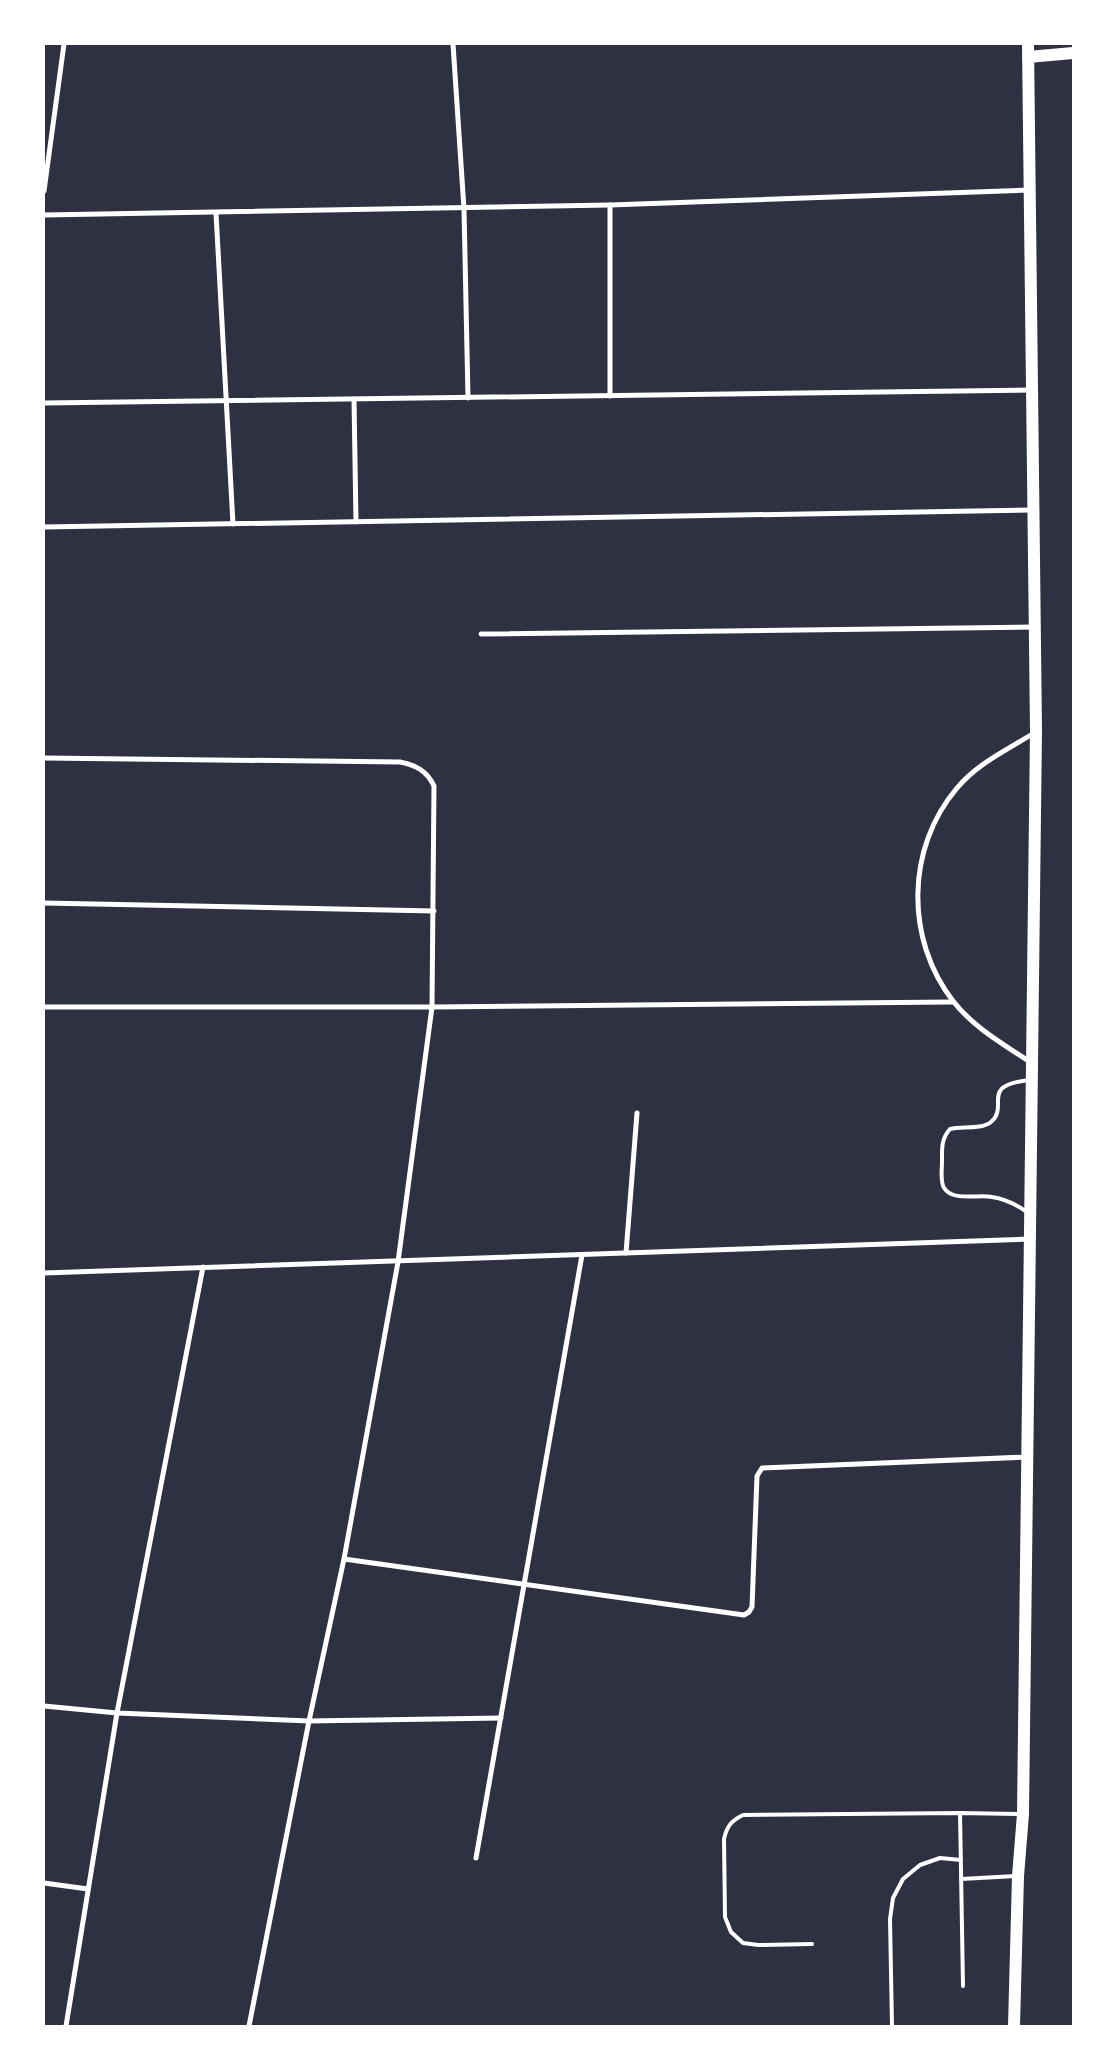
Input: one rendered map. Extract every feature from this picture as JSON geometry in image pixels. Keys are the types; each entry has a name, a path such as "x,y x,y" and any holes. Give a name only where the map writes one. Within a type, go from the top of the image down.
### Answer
{"main road":[{"path":"1014,2026 1018,1876 1023,1814 1036,731 1028,50 1073,54"}],"street":[{"path":"44,191 64,44"},
{"path":"453,44 464,209 468,398"},
{"path":"44,214 464,209 1030,190"},
{"path":"610,205 610,396"},
{"path":"216,212 233,524"},
{"path":"44,403 1033,390"},
{"path":"354,399 356,522"},
{"path":"44,527 1034,510"},
{"path":"481,634 1036,627"},
{"path":"1032,1063 975,1024 953,1002 933,969 920,932 917,894 922,856 936,820 957,788 986,761 1036,731"},
{"path":"44,758 400,762 417,766 434,786 432,1007 398,1262 344,1560 309,1721 249,2026"},
{"path":"44,903 434,910"},
{"path":"44,1007 432,1007 953,1002"},
{"path":"626,1254 637,1112"},
{"path":"44,1273 1030,1239"},
{"path":"476,1858 582,1255"},
{"path":"66,2026 117,1712 203,1267"},
{"path":"344,1560 744,1615 752,1607 757,1476 762,1468 1028,1457"},
{"path":"44,1706 117,1712 309,1721 500,1718"},
{"path":"44,1883 88,1889"}],"lane":[{"path":"1030,1215 1016,1204 992,1197 949,1194 943,1187 942,1152 944,1135 950,1129 982,1126 991,1121 997,1113 999,1092 1006,1085 1032,1080"},
{"path":"960,1813 963,1986"},
{"path":"812,1944 758,1945 743,1943 731,1932 725,1917 724,1839 727,1828 733,1820 743,1815 1023,1814"},
{"path":"892,2026 890,1919 893,1898 903,1879 920,1865 940,1858 961,1860"},
{"path":"961,1879 1018,1876"}]}
